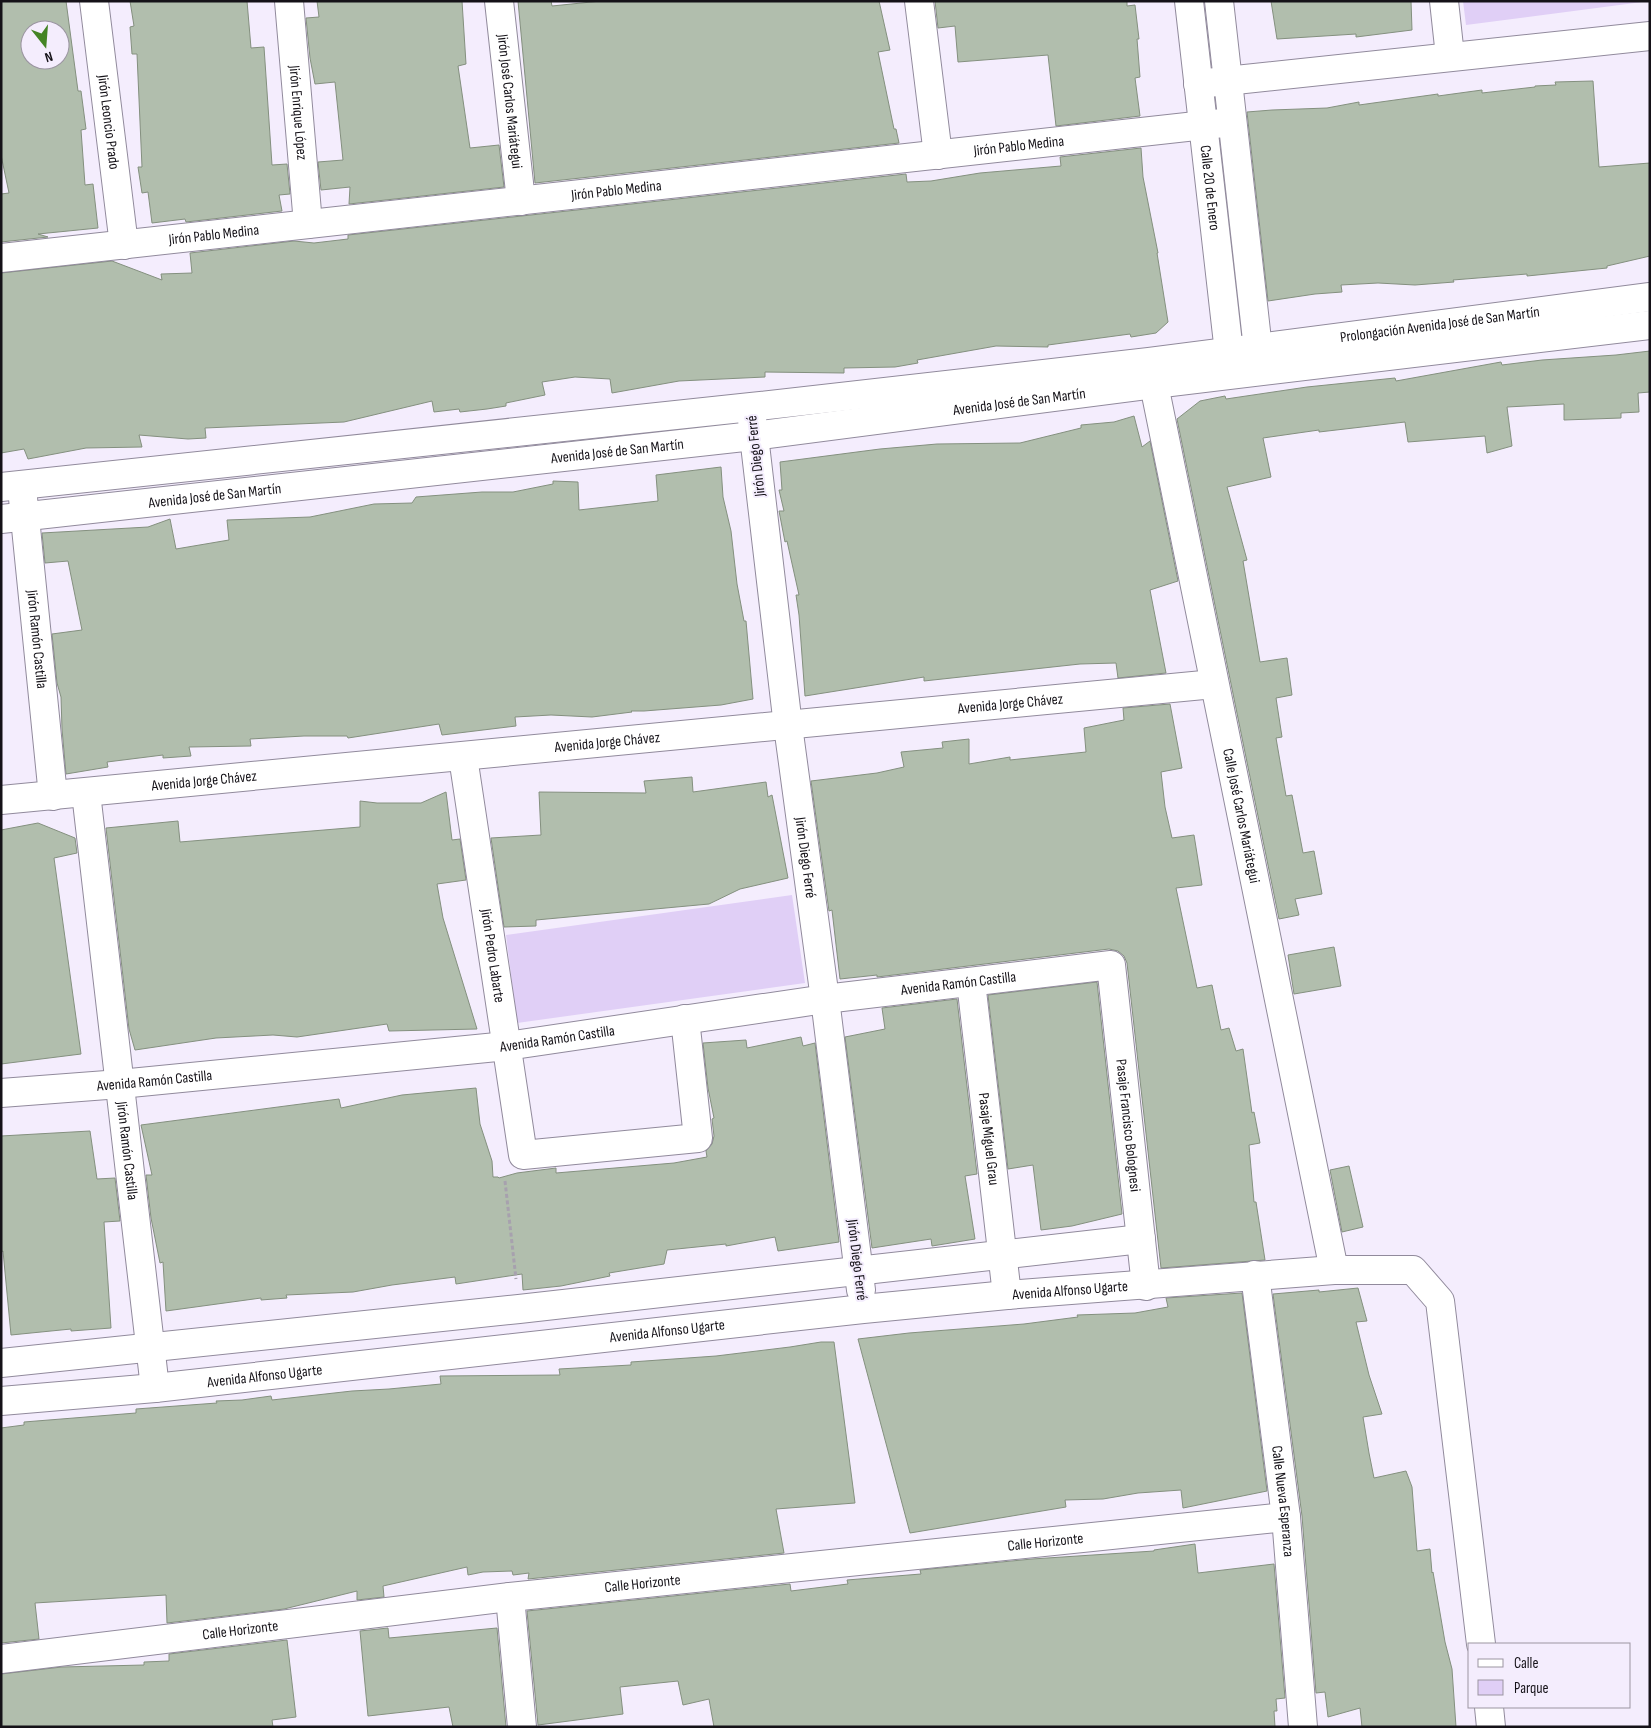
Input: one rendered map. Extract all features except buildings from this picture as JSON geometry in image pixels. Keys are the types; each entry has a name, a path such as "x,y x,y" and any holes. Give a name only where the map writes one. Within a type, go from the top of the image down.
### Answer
{"street":[{"name":"Jirón Leoncio Prado","path":"94,1 124,244"},
{"name":"Jirón Enrique López","path":"289,1 308,224"},
{"name":"Jirón José Carlos Mariátegui","path":"499,1 521,201"},
{"path":"919,1 938,154"},
{"name":"Calle 20 de Enero","path":"1189,1 1230,363"},
{"name":"Calle 20 de Enero","path":"1219,1 1258,359"},
{"path":"1444,1 1450,56"},
{"path":"1198,84 1650,36"},
{"name":"Jirón Pablo Medina","path":"1,258 1232,122"},
{"name":"Prolongación Avenida José de San Martín","path":"1230,363 1650,298"},
{"name":"Prolongación Avenida José de San Martín","path":"1258,359 1650,325"},
{"name":"Avenida José de San Martín","path":"13,517 753,436 1151,373 1230,363"},
{"name":"Avenida José de San Martín","path":"12,485 751,407 1151,373"},
{"name":"Calle José Carlos Mariátegui","path":"1151,373 1334,1270"},
{"name":"Jirón Diego Ferré","path":"751,407 788,726 825,1000 863,1308"},
{"name":"Jirón Ramón Castilla","path":"12,485 13,517 53,796"},
{"name":"Avenida Jorge Chávez","path":"1,800 1214,684"},
{"name":"Jirón Pedro Labarte","path":"463,757 523,1155"},
{"name":"Jirón Ramón Castilla","path":"86,793 155,1388"},
{"name":"Avenida Ramón Castilla","path":"1,1093 120,1084 507,1046 825,1000 1111,965"},
{"name":"Pasaje Francisco Bolognesi","path":"1111,965 1146,1286"},
{"name":"Pasaje Miguel Grau","path":"971,982 1007,1295"},
{"path":"523,1155 698,1138 685,1019"},
{"path":"1,1363 519,1309 1141,1239"},
{"name":"Avenida Alfonso Ugarte","path":"1,1401 155,1388 863,1308 1007,1295 1146,1286 1255,1275 1334,1270 1413,1270 1440,1301 1481,1643"},
{"name":"Calle Nueva Esperanza","path":"1255,1275 1286,1517 1303,1727"},
{"name":"Calle Horizonte","path":"1,1659 510,1597 1286,1517"},
{"path":"510,1597 522,1727"},
{"path":"1489,1708 1491,1727"}],"path":[{"path":"519,1309 504,1176 523,1155"}],"green space":[{"path":"1463,1 1650,1 1466,25"},
{"path":"792,895 805,983 517,1023 506,935"}]}
